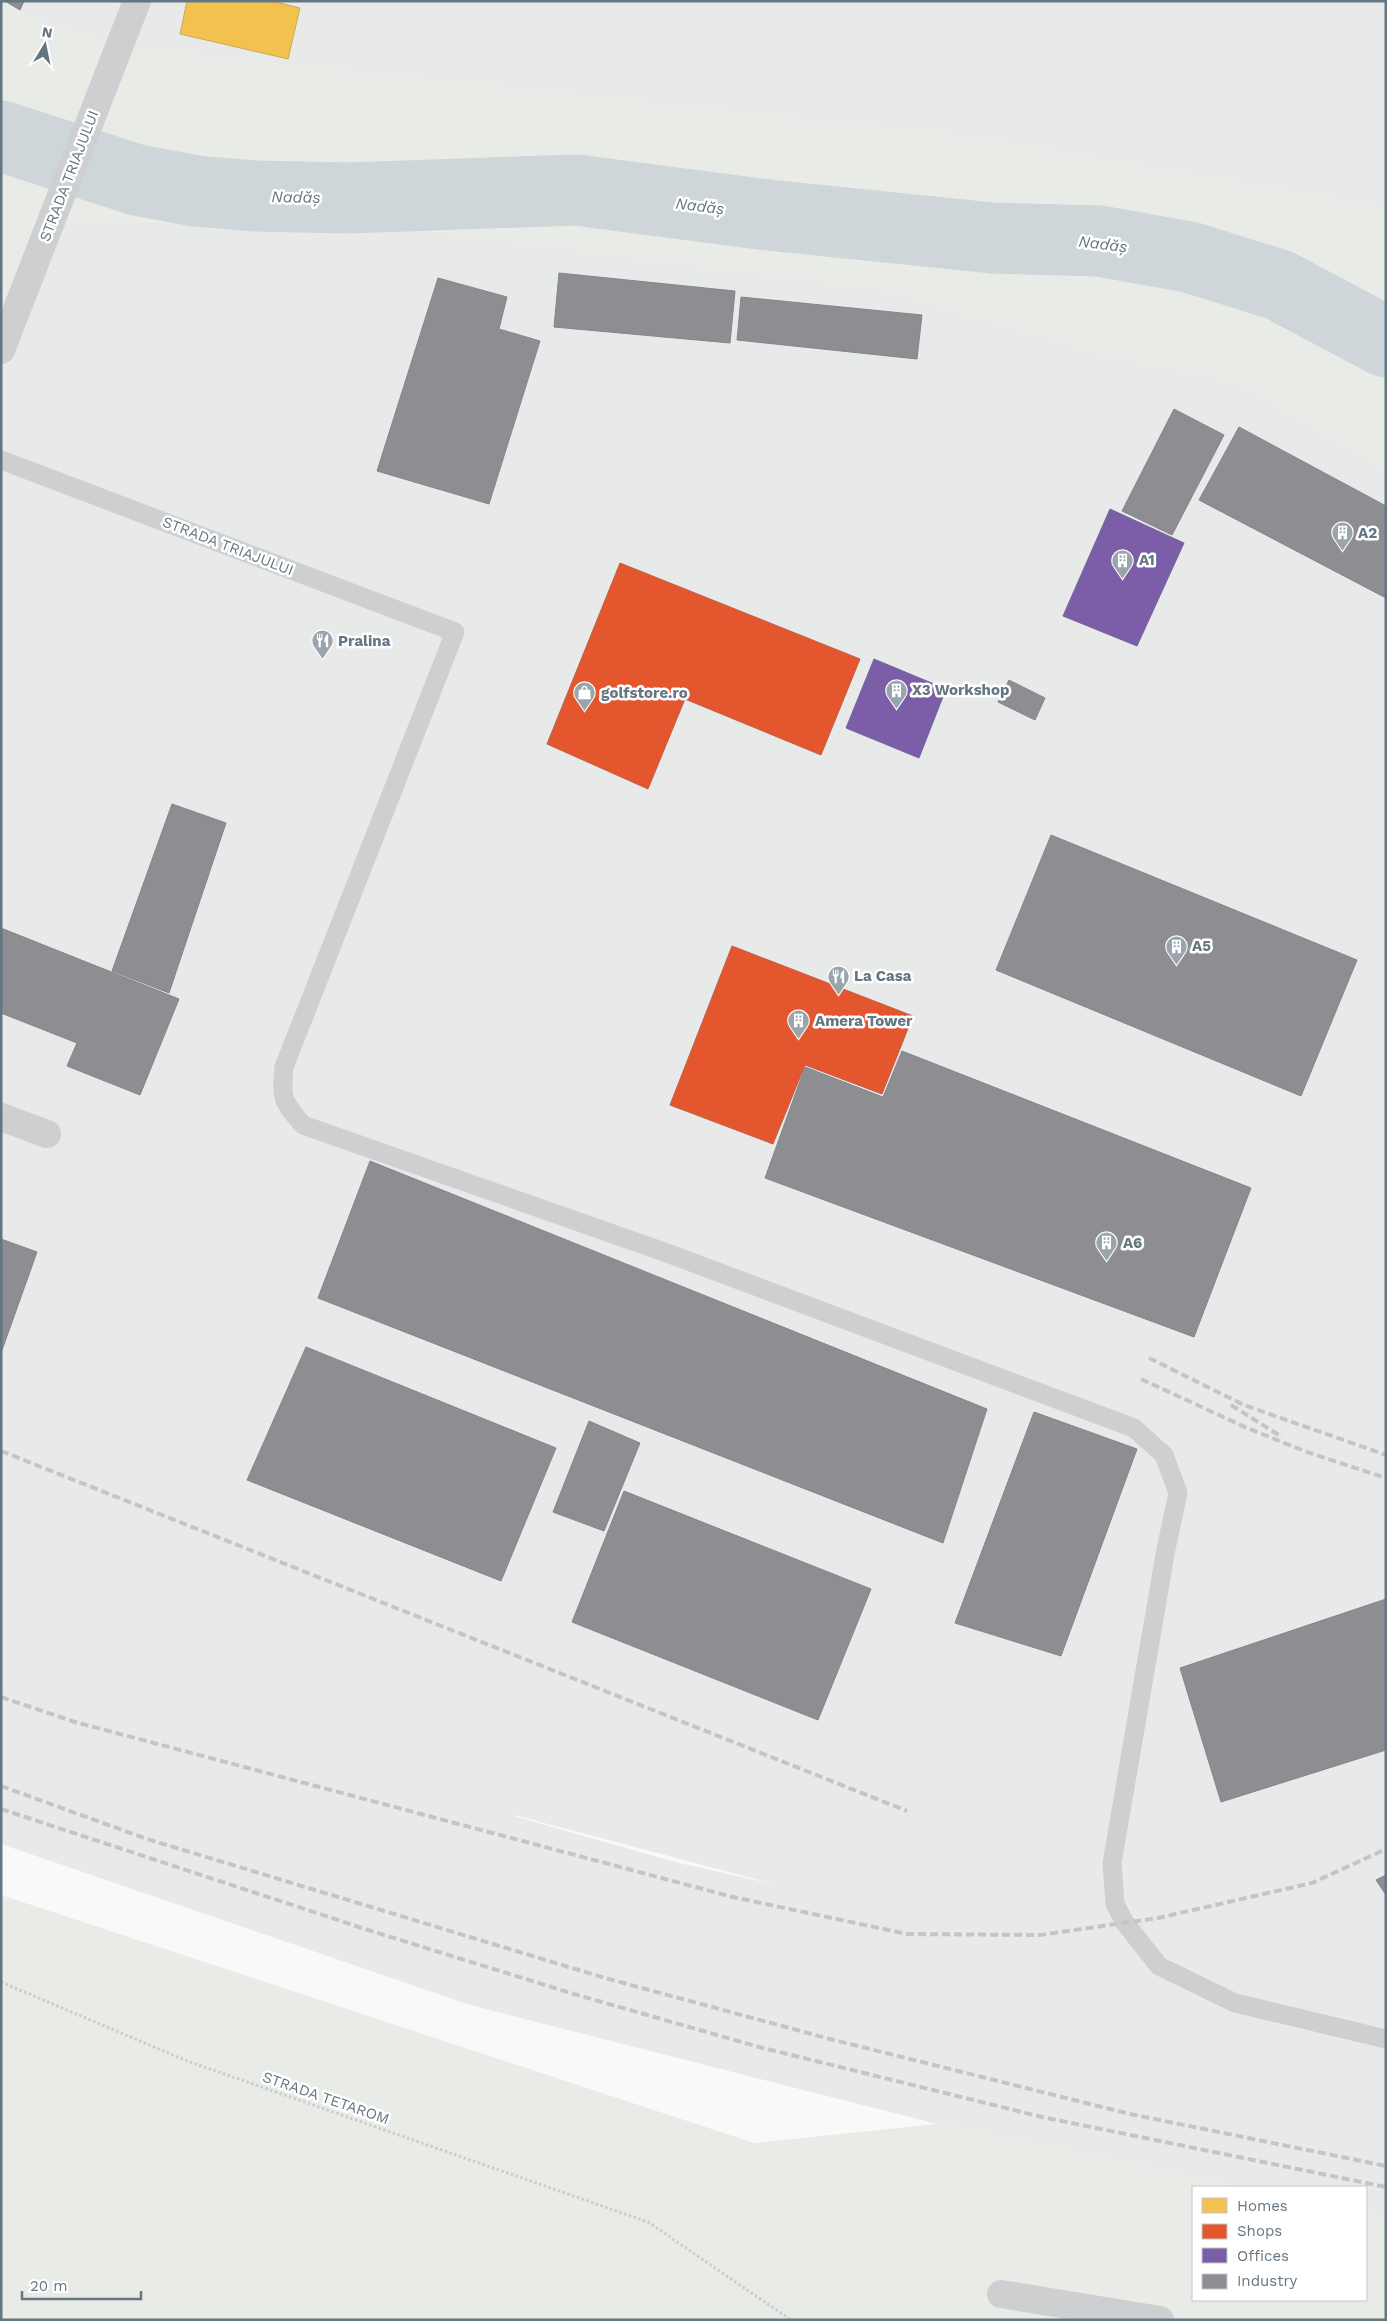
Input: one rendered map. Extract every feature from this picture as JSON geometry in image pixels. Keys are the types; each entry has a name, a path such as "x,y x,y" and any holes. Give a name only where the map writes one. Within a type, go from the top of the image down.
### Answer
{"street":[{"name":"STRADA TRIAJULUI","path":"1,350 137,1"},
{"path":"1,1117 47,1134"},
{"path":"1001,2294 1160,2320"}],"lane":[{"name":"STRADA TRIAJULUI","path":"1,460 455,632 284,1067 282,1087 284,1103 303,1125 666,1253 1134,1428 1164,1456 1178,1493 1112,1863 1115,1904 1125,1923 1159,1966 1235,2003 1386,2039"}],"path":[{"name":"STRADA TETAROM","path":"1,1982 187,2061 648,2222 791,2320"}],"shaded area":[{"path":"1,1 1386,1 1386,213 1379,208 971,138 119,47 1,8"},
{"path":"1,8 119,47 971,138 1379,208 1386,213 1386,468 1238,381 1113,356 882,288 450,232 53,218 1,330"},
{"path":"52,218 450,232 882,288 1113,356 1238,381 1386,468 1386,2218 1367,2214 1367,2186 1235,2186 937,2124 470,2005 1,1844 1,330","holes":["514,1815 778,1885 679,1863"]},
{"path":"1,1895 754,2143 937,2124 1235,2186 1192,2186 1192,2301 1367,2301 1367,2214 1386,2218 1386,2320 1,2320"}],"building: Homes":[{"path":"187,1 272,1 300,8 288,59 180,34"}],"building: Shops":[{"path":"620,563 860,659 821,755 685,699 648,789 547,744"},
{"name":"Amera Tower","path":"732,946 913,1016 882,1094 805,1065 773,1144 670,1105"}],"building: Offices":[{"name":"A1","path":"1110,509 1184,543 1137,646 1063,616"},
{"name":"X3 Workshop","path":"874,659 946,689 919,758 846,728"}],"building: Industry":[{"path":"5,1 24,1 20,10"},
{"path":"559,273 735,291 730,343 554,327"},
{"path":"438,278 507,297 499,329 540,341 489,504 377,471"},
{"path":"741,297 922,315 917,359 737,340"},
{"path":"1174,409 1224,435 1172,535 1122,511"},
{"name":"A2","path":"1239,427 1386,506 1386,598 1199,500"},
{"path":"1009,680 1045,698 1035,720 998,702"},
{"path":"172,804 226,823 169,993 112,971"},
{"name":"A5","path":"1051,835 1357,960 1301,1096 996,970"},
{"path":"1,928 179,999 140,1095 67,1066 77,1043 1,1013"},
{"name":"A6","path":"902,1051 1251,1188 1194,1337 765,1178 805,1067 883,1097"},
{"path":"370,1161 987,1409 943,1543 318,1298"},
{"path":"1,1239 37,1252 1,1353"},
{"path":"306,1347 556,1448 501,1581 247,1480"},
{"path":"1034,1412 1137,1449 1061,1656 955,1623"},
{"path":"589,1421 640,1443 604,1531 553,1512"},
{"path":"624,1491 871,1589 818,1720 572,1622"},
{"path":"1386,1599 1386,1750 1221,1802 1180,1668"},
{"path":"1386,1875 1386,1895 1376,1880"}],"waterway":[{"name":"Nadăș","path":"1,136 137,180 196,191 254,196 349,198 576,190 768,215 993,238 1099,241 1189,257 1279,285 1386,342"}],"railway":[{"path":"1149,1358 1244,1405 1386,1455"},
{"path":"1141,1379 1247,1428 1307,1452 1386,1478"},
{"path":"1231,1405 1282,1437"},
{"path":"1,1451 907,1811"},
{"path":"1,1697 75,1722 733,1897 907,1934 1040,1935 1158,1918 1312,1883 1386,1849"},
{"path":"1,1786 147,1839 605,1978 830,2039 1130,2114 1386,2166"},
{"path":"1,1809 368,1930 574,1994 759,2047 1042,2117 1386,2187"}],"place":[{"name":"A2","path":"1342,552"},
{"name":"A1","path":"1123,579"},
{"name":"Pralina","path":"322,660"},
{"name":"X3 Workshop","path":"896,709"},
{"name":"golfstore.ro","path":"585,712"},
{"name":"A5","path":"1176,965"},
{"name":"La Casa","path":"838,995"},
{"name":"Amera Tower","path":"799,1040"},
{"name":"A6","path":"1107,1262"}]}
